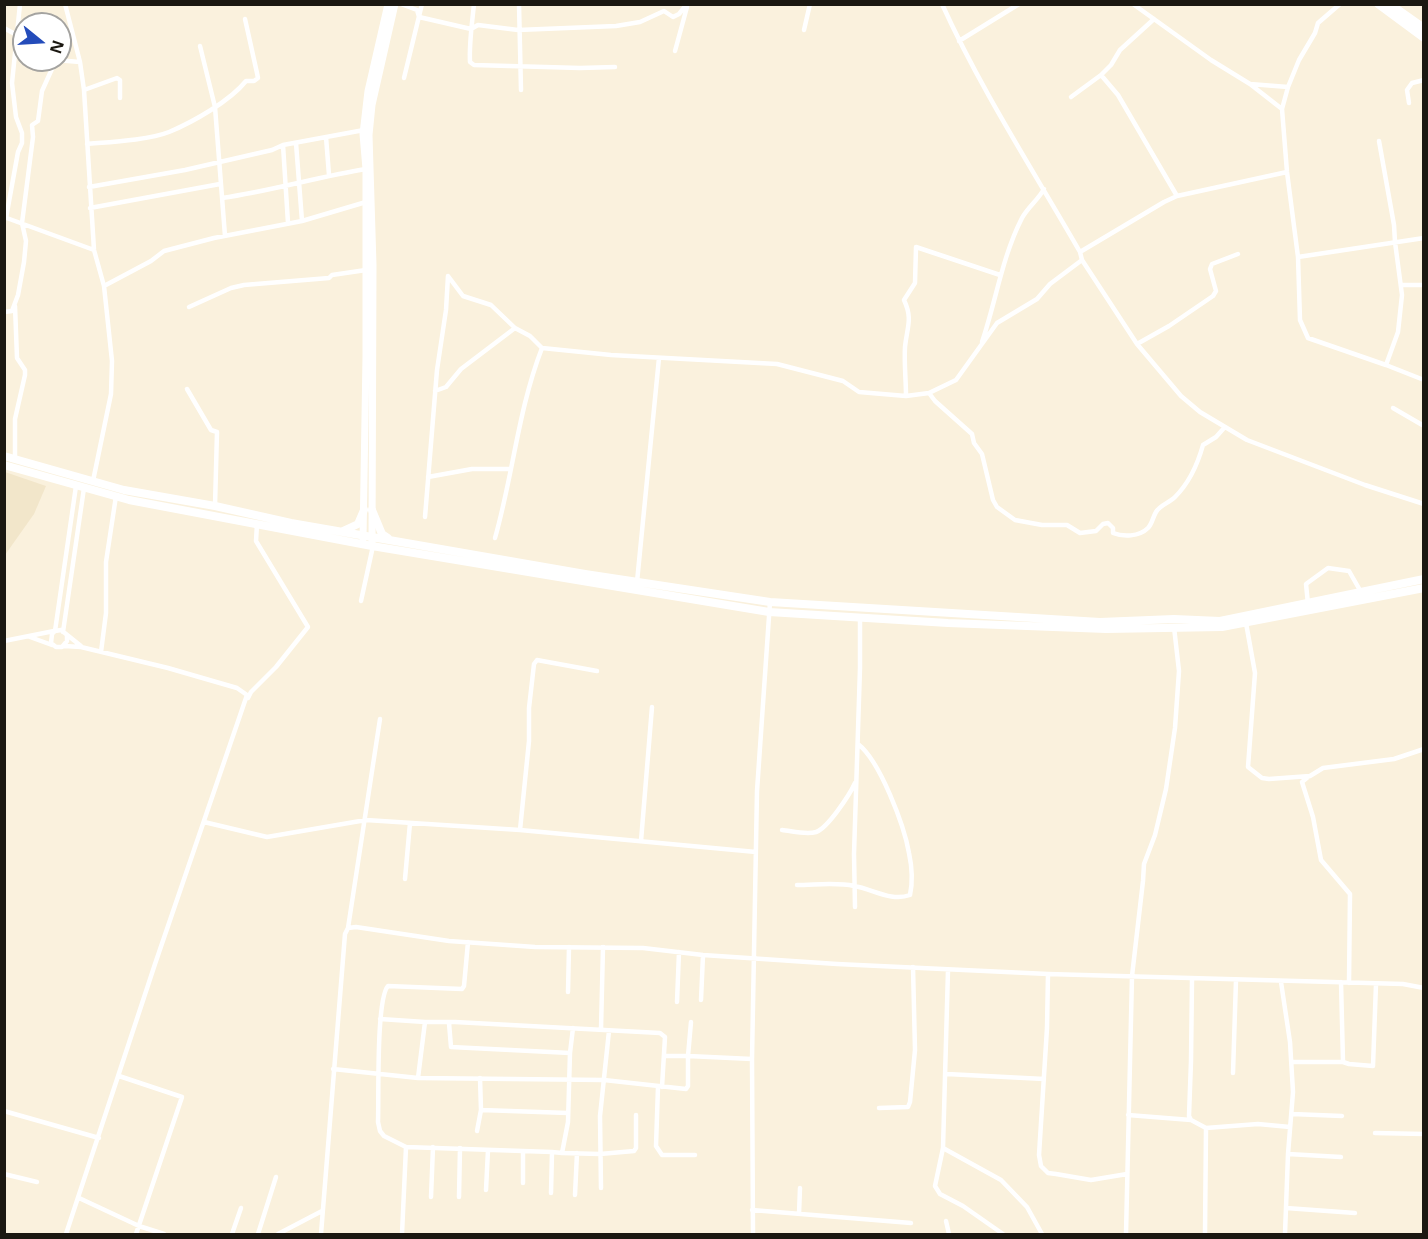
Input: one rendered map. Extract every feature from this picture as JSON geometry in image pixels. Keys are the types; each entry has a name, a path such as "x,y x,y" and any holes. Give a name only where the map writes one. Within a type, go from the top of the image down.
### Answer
{"highway":[{"path":"1378,4 1424,38"},
{"path":"1390,4 1424,28"}],"main road":[{"path":"4,456 131,492 215,506 342,532 369,542 392,540 769,612 948,623 1107,629 1220,621 1424,579"},
{"path":"4,465 117,496 257,523 551,572 770,602 1222,627 1424,588"},
{"path":"342,532 358,524 368,510 382,534 392,540"}],"street":[{"path":"65,4 80,62 84,90 94,250 104,286 112,361 111,394 93,481"},
{"path":"361,601 369,542 364,130 368,91 388,4"},
{"path":"368,510 373,255 369,135 372,105 395,4"},
{"path":"401,4 417,10 419,17"},
{"path":"404,78 422,4"},
{"path":"474,4 470,62 474,65 615,67"},
{"path":"519,4 521,90"},
{"path":"419,17 471,29 477,25 518,30 624,25 640,22 664,10 673,17 679,14 687,4"},
{"path":"675,51 687,4"},
{"path":"804,30 810,4"},
{"path":"942,4 959,41 1080,252 1082,260 1137,344 1181,396 1200,412 1247,440 1365,485 1424,504"},
{"path":"959,41 1019,4"},
{"path":"1133,4 1211,60 1250,84 1282,109"},
{"path":"1340,4 1318,24 1299,60 1282,109 1287,172 1298,257 1300,320 1308,338 1424,380"},
{"path":"87,144 120,142 168,132 233,96 246,81 254,81 258,78 245,19"},
{"path":"1071,96 1101,75 1111,65 1120,50 1154,19"},
{"path":"200,46 215,107 225,236"},
{"path":"72,61 80,62"},
{"path":"14,72 12,87 22,143 18,152 5,217 94,250"},
{"path":"4,312 12,311 16,301 24,262 26,241 22,224 33,137 32,126 38,121 42,91 51,72"},
{"path":"1101,75 1118,95 1177,196"},
{"path":"84,90 117,78 120,80 120,98"},
{"path":"1409,104 1407,90 1412,83 1424,80"},
{"path":"1250,84 1288,87"},
{"path":"89,187 219,162 272,150 283,145 364,130"},
{"path":"326,137 329,175"},
{"path":"1379,141 1394,225 1401,285 1398,332 1386,365"},
{"path":"296,143 302,221"},
{"path":"283,145 288,224"},
{"path":"222,198 268,191 329,175 366,169"},
{"path":"1080,252 1177,196 1287,172"},
{"path":"90,208 220,184"},
{"path":"980,347 1000,275 1023,217 1044,189"},
{"path":"104,286 151,261 164,251 302,221 366,202"},
{"path":"1298,257 1424,238"},
{"path":"906,396 905,348 910,312 904,300 915,283 916,247 1000,275"},
{"path":"1137,344 1169,326 1213,296 1216,291 1210,269 1212,264 1238,254"},
{"path":"425,517 435,391 446,310 448,276 463,296 491,305 515,328 530,336 542,348 659,358 777,364 843,381 859,392 906,396 929,393 956,380 997,323 1037,299 1050,284 1082,260"},
{"path":"189,307 231,288 244,285 329,278 332,275 366,270"},
{"path":"1401,285 1424,285"},
{"path":"15,459 15,419 25,375 25,370 17,358 16,301"},
{"path":"435,391 446,387 461,369 515,328"},
{"path":"495,538 521,416 542,348"},
{"path":"637,582 659,358"},
{"path":"187,389 211,430 217,432 215,506"},
{"path":"929,393 972,434 974,443 982,454 993,500 997,507 1015,520 1042,525 1067,525 1080,533 1096,531 1102,524 1108,523 1113,528 1113,533 1121,536 1142,532 1150,527 1156,512 1175,497 1186,483 1198,463 1203,445 1216,437 1224,428"},
{"path":"1393,408 1424,426"},
{"path":"428,477 472,469 510,470"},
{"path":"52,645 50,637 55,631 80,487"},
{"path":"64,646 67,641 65,634 80,487"},
{"path":"101,652 106,614 106,562 117,496"},
{"path":"66,1234 243,712 251,692 276,667 308,627 256,541 257,523"},
{"path":"1308,604 1306,584 1329,568 1349,571 1361,592"},
{"path":"753,1234 752,1059 757,791 770,602"},
{"path":"855,907 861,668 860,618"},
{"path":"1246,622 1254,662 1255,684 1248,767 1262,778 1310,776"},
{"path":"1126,1234 1132,976 1144,864 1155,835 1166,789 1175,728 1179,671 1174,623"},
{"path":"4,641 55,631 65,634 81,647"},
{"path":"28,636 58,648 81,647 237,687 247,695 243,712"},
{"path":"520,830 534,664 537,660 597,671"},
{"path":"641,841 652,706"},
{"path":"321,1234 345,934 348,928 366,820 380,720"},
{"path":"797,885 854,886 883,896 910,895 909,853 891,800 870,756 858,744"},
{"path":"1349,983 1350,894 1321,860 1313,817 1302,782 1323,768 1394,759 1424,750"},
{"path":"782,830 809,833 820,831 847,799 857,780"},
{"path":"204,822 267,837 366,820 520,830 756,852"},
{"path":"405,879 410,823"},
{"path":"348,928 356,927 468,942 643,948 703,955 948,970 1403,984 1424,988"},
{"path":"468,942 462,989 387,986 383,992 380,1019 378,1122 384,1136 406,1147 600,1154 634,1151 636,1148 636,1115"},
{"path":"568,992 569,947"},
{"path":"601,1029 603,947"},
{"path":"676,1002 679,952"},
{"path":"701,1000 703,955"},
{"path":"879,1108 908,1107 910,1102 915,1050 913,967"},
{"path":"948,970 947,1074 943,1148 935,1186 940,1194 963,1206 1003,1234"},
{"path":"1048,974 1039,1155 1041,1166 1048,1173 1091,1180 1127,1174"},
{"path":"1191,1120 1189,1116 1192,979"},
{"path":"1233,1073 1236,980"},
{"path":"1281,982 1287,1009 1292,1062 1292,1114 1285,1234"},
{"path":"1341,982 1343,1062"},
{"path":"1292,1062 1343,1062 1373,1066 1376,984"},
{"path":"380,1019 662,1034 664,1036 664,1056 656,1146 662,1155 695,1155"},
{"path":"418,1078 425,1022"},
{"path":"333,1069 418,1078 604,1080 687,1088 691,1022"},
{"path":"448,1023 452,1047 570,1053"},
{"path":"562,1153 568,1113 568,1080 573,1028"},
{"path":"601,1188 600,1116 609,1031"},
{"path":"664,1056 752,1059"},
{"path":"947,1074 1044,1079"},
{"path":"119,1076 182,1097 136,1234"},
{"path":"477,1131 481,1110 480,1078"},
{"path":"481,1110 568,1113"},
{"path":"4,1111 99,1138"},
{"path":"1292,1114 1342,1116"},
{"path":"1128,1115 1191,1120 1206,1128 1258,1124 1290,1127"},
{"path":"1205,1234 1206,1128"},
{"path":"1375,1133 1424,1134"},
{"path":"402,1234 406,1147"},
{"path":"431,1197 434,1147"},
{"path":"459,1197 460,1148"},
{"path":"943,1148 1001,1180 1027,1207 1042,1234"},
{"path":"486,1190 488,1150"},
{"path":"523,1152 523,1183"},
{"path":"551,1193 552,1152"},
{"path":"575,1195 577,1153"},
{"path":"1288,1154 1341,1157"},
{"path":"4,1173 37,1182"},
{"path":"258,1234 276,1177"},
{"path":"799,1214 800,1188"},
{"path":"79,1198 139,1226 164,1234"},
{"path":"232,1234 241,1208"},
{"path":"1286,1208 1355,1213"},
{"path":"752,1210 911,1223"},
{"path":"278,1234 299,1225 316,1212 322,1211"},
{"path":"946,1221 949,1234"}],"shaded area":[{"path":"5,472 46,486 34,514 5,555"}]}
